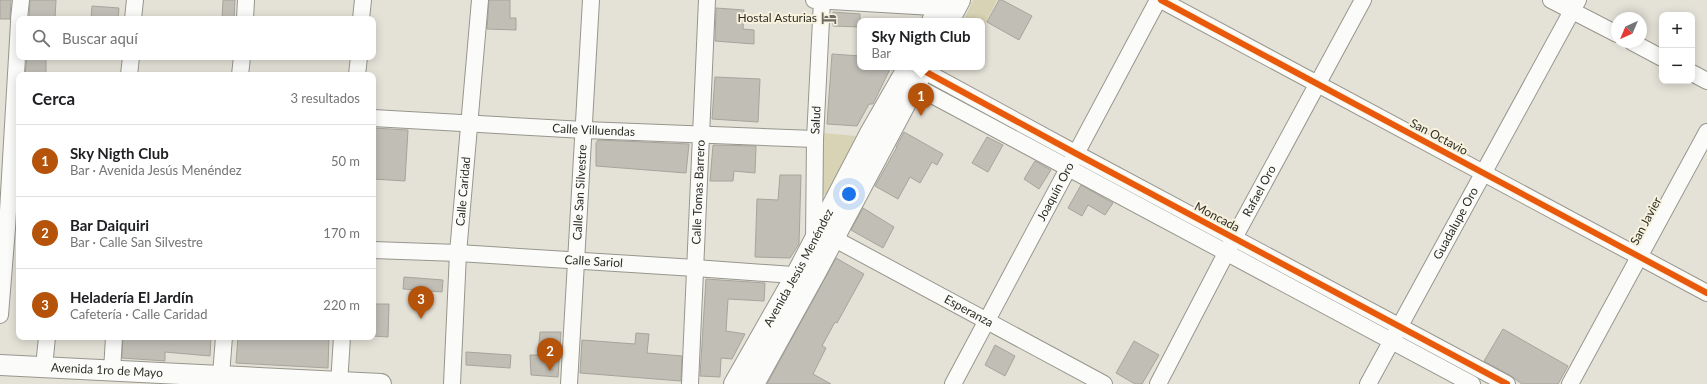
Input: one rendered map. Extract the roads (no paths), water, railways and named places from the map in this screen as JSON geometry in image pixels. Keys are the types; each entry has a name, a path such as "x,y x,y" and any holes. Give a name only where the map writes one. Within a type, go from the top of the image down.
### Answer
{"main road":[{"name":"Avenida Jesús Menéndez","path":"739,382 804,276 833,238 915,73"},
{"name":"Avenida Jesús Menéndez","path":"804,276 814,240 869,135 915,73"},
{"name":"Avenida 1ro de Mayo","path":"0,365 381,384"}],"street":[{"path":"19,16 21,0"},
{"path":"133,16 135,0"},
{"path":"245,16 246,0"},
{"path":"362,16 363,0"},
{"name":"Calle Caridad","path":"452,384 458,253 480,0"},
{"name":"Calle San Silvestre","path":"569,384 591,0"},
{"name":"Calle Tomas Barrero","path":"690,384 707,0"},
{"path":"814,0 947,10"},
{"name":"Salud","path":"814,240 815,139 822,0"},
{"name":"Joaquín Oro","path":"953,384 1071,160 1158,0"},
{"name":"San Octavio","path":"1161,0 1707,293"},
{"name":"Rafael Oro","path":"1158,384 1226,252 1363,0"},
{"path":"1551,0 1575,6 1611,30"},
{"name":"Guadalupe Oro","path":"1368,384 1575,6"},
{"path":"1643,48 1659,56"},
{"path":"0,315 9,228 11,99 16,52"},
{"path":"129,72 131,60"},
{"path":"240,72 242,60"},
{"path":"357,72 359,60"},
{"name":"Moncada","path":"915,73 1071,160 1226,252 1472,384"},
{"path":"1695,75 1707,81"},
{"name":"Calle Villuendas","path":"376,118 584,130 815,139"},
{"name":"San Javier","path":"1570,384 1707,132"},
{"name":"Moncada","path":"1071,160 1234,238 1507,384"},
{"name":"Esperanza","path":"833,238 1104,384"},
{"name":"Calle Sariol","path":"376,250 577,260 804,276"},
{"path":"44,367 47,340"},
{"path":"112,371 114,340"},
{"path":"220,376 224,340"},
{"path":"339,383 342,340"}],"place":[{"name":"Hostal Asturias","path":"829,18"},
{"name":"Sky Nigth Club","path":"921,116"},
{"name":"Heladería El Jardín","path":"421,319"},
{"name":"Bar Daiquiri","path":"550,371"}]}
